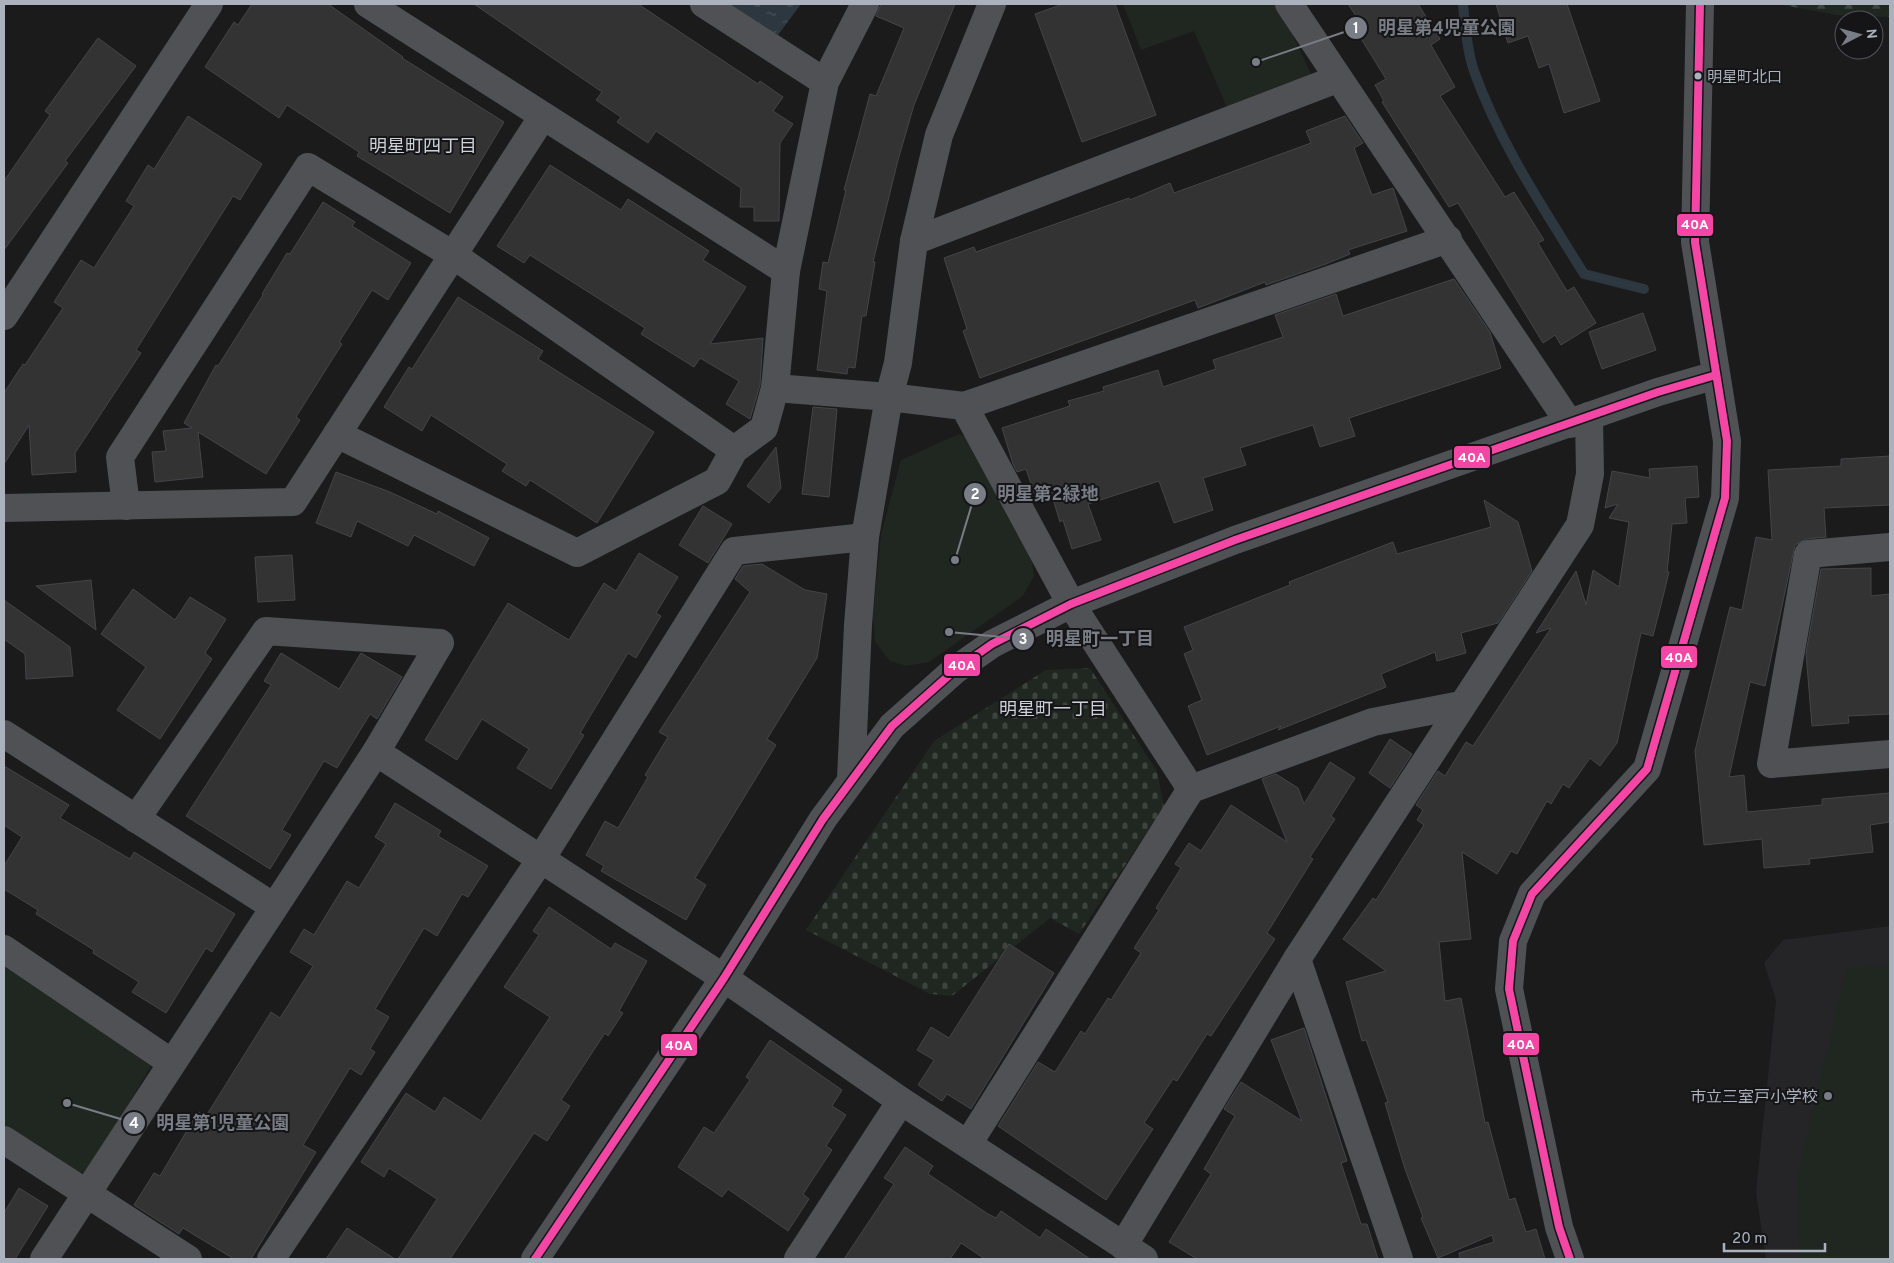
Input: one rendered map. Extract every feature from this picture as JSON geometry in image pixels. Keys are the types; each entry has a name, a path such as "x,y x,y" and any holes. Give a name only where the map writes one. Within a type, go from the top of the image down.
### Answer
{"street":[{"path":"4,316 209,4"},
{"path":"368,4 786,271"},
{"path":"704,4 825,82"},
{"path":"337,434 577,553 717,481 734,450 764,428 775,388 786,271 825,82 865,4"},
{"path":"852,779 858,624 866,537 889,397 898,363 914,241 939,135 992,4"},
{"path":"376,752 724,978 901,1101 1133,1252 1297,959 1580,525 1590,474 1580,420 1448,239 1289,4"},
{"path":"1570,1259 1559,1227 1509,989 1513,941 1532,894 1647,769 1725,498 1727,441 1695,242 1700,4"},
{"path":"914,241 1338,79"},
{"path":"4,508 293,502 543,116"},
{"path":"126,506 120,457 308,167 453,255 734,450"},
{"path":"775,388 889,397 964,406 1448,239"},
{"path":"535,1259 724,978 824,818 892,726 956,670 992,644 1071,604 1235,540 1658,392 1716,375"},
{"path":"964,406 1071,604 1191,789"},
{"path":"270,1259 541,859 734,551 866,537"},
{"path":"1890,547 1808,554 1771,764 1890,754"},
{"path":"44,1259 376,752 440,643 266,631 136,819"},
{"path":"968,1144 1191,789 1373,722 1461,705"},
{"path":"4,734 274,907"},
{"path":"4,949 172,1063"},
{"path":"1297,959 1399,1259"},
{"path":"808,1256 901,1101"},
{"path":"4,1140 188,1259"}],"shaded area":[{"name":"市立三室戸小学校","path":"1890,926 1890,1259 1766,1259 1756,1192 1776,1000 1764,963 1783,940"}],"green space":[{"path":"1123,4 1278,4 1311,74 1299,86 1229,112 1194,31 1141,50"},
{"path":"1777,4 1890,4 1890,17 1884,17 1884,10 1834,10 1834,14"},
{"path":"959,434 973,439 1030,544 1034,576 1023,596 929,662 906,666 890,661 875,642 873,615 881,534 901,460"},
{"path":"1090,668 1157,771 1164,807 1079,934 1050,918 952,996 930,994 806,930 934,741 1046,670"},
{"path":"4,961 151,1066 90,1170 66,1179 4,1140"},
{"path":"1890,965 1890,1259 1800,1259 1797,1178 1846,969"}],"water":[{"path":"729,4 801,4 778,35"}],"building":[{"path":"252,4 328,4 402,58 504,122 450,213 357,156 359,152 287,105 279,118 205,67 234,22 238,25"},
{"path":"474,4 638,4 758,84 760,81 783,97 773,111 793,124 780,143 779,221 754,221 754,207 740,207 741,188 656,131 648,143 617,122 621,117 596,100 602,92"},
{"path":"881,4 955,4 914,105 898,160 873,262 875,262 866,316 862,316 855,368 848,367 847,374 817,370 827,291 819,289 823,262 828,263 846,190 844,190 870,94 876,96 904,28 876,16"},
{"path":"1063,4 1115,4 1156,115 1082,142 1035,14"},
{"path":"1348,4 1418,4 1440,39 1431,45 1455,87 1440,96 1505,197 1514,192 1544,240 1538,243 1567,291 1574,287 1596,323 1561,345 1555,335 1543,343 1458,203 1449,207 1382,102 1384,101 1375,85 1386,79 1360,37 1367,33"},
{"path":"1496,4 1567,4 1600,101 1564,113 1549,64 1539,68 1528,36 1508,43"},
{"path":"98,38 136,66 65,161 68,163 4,250 4,181 50,115 45,111"},
{"path":"188,116 262,164 240,200 233,196 136,350 141,353 75,453 76,472 32,475 29,425 4,464 4,393 63,308 54,302 81,260 94,268 134,206 126,201 148,165 154,169"},
{"path":"1345,116 1363,143 1354,148 1372,195 1393,188 1407,231 1348,250 1350,254 1266,285 1265,282 1198,308 1195,300 980,378 963,331 967,329 944,258 974,247 976,252 1129,198 1130,200 1170,183 1174,193 1311,143 1306,131"},
{"path":"550,165 621,210 628,199 709,251 703,260 746,287 710,344 763,338 760,385 750,419 726,404 739,381 700,358 694,367 641,334 645,328 530,255 524,263 497,246"},
{"path":"323,202 355,222 352,226 411,263 388,300 372,290 339,342 342,344 296,417 300,420 266,474 198,432 203,477 155,482 152,452 166,451 163,431 192,428 184,423 216,365 218,366 287,253 290,254"},
{"path":"1454,279 1490,332 1501,368 1349,418 1355,436 1320,447 1313,425 1240,448 1246,465 1203,478 1213,510 1174,523 1159,481 1088,504 1101,540 1072,549 1063,520 1060,522 1052,496 1037,501 1026,469 1017,472 1013,464 1002,428 1070,406 1068,401 1104,391 1103,387 1158,370 1163,387 1216,369 1213,360 1283,337 1275,315 1336,294 1343,316"},
{"path":"458,297 543,351 538,359 654,432 597,523 530,480 526,486 502,471 507,464 431,415 422,431 384,407 409,367 412,369"},
{"path":"1643,313 1656,350 1602,369 1589,332"},
{"path":"813,407 837,409 829,497 802,494"},
{"path":"776,447 781,488 769,503 747,486"},
{"path":"1890,456 1890,505 1824,508 1826,537 1806,539 1795,545 1765,686 1750,682 1729,777 1744,775 1747,812 1822,805 1822,799 1890,793 1890,822 1870,825 1873,852 1809,859 1810,864 1764,868 1762,839 1704,845 1695,751 1730,607 1742,610 1756,537 1772,540 1768,470 1841,466 1841,459"},
{"path":"1697,466 1699,497 1685,498 1687,523 1672,524 1667,572 1669,572 1663,597 1653,636 1641,633 1617,743 1600,766 1590,758 1569,788 1563,784 1551,804 1547,801 1517,854 1511,851 1497,874 1462,852 1471,939 1439,942 1445,1001 1461,998 1485,1123 1488,1122 1509,1200 1515,1198 1526,1232 1536,1229 1545,1259 1460,1259 1459,1253 1494,1242 1492,1235 1438,1258 1421,1218 1423,1217 1405,1169 1385,1103 1388,1102 1366,1040 1362,1041 1346,982 1386,971 1343,939 1373,898 1376,900 1424,825 1417,820 1423,810 1416,805 1438,771 1445,776 1466,742 1473,746 1551,628 1536,633 1576,571 1586,605 1593,570 1619,587 1629,522 1609,518 1618,504 1605,508 1612,471 1650,478 1649,469"},
{"path":"336,472 390,492 437,514 438,511 489,538 474,566 414,535 408,546 357,521 351,537 316,523"},
{"path":"1484,500 1518,522 1532,571 1498,623 1461,633 1466,653 1437,661 1435,652 1381,674 1386,687 1278,730 1281,726 1207,755 1188,706 1202,700 1184,654 1193,650 1184,627 1290,585 1289,582 1393,542 1397,554 1491,527"},
{"path":"703,506 732,524 708,563 679,545"},
{"path":"639,553 678,577 656,613 661,616 636,658 628,653 580,733 584,735 551,789 517,768 529,749 482,719 457,760 425,740 508,603 569,640 604,583 616,591"},
{"path":"292,555 295,600 258,602 255,557"},
{"path":"762,564 805,590 827,594 817,658 767,739 776,745 695,878 706,885 686,920 601,871 604,866 586,855 605,821 618,828 648,777 645,775 668,737 659,732 750,592 735,579 743,566"},
{"path":"1871,568 1871,596 1890,594 1890,714 1848,716 1849,723 1812,726 1806,653 1821,569"},
{"path":"91,580 96,630 36,586"},
{"path":"133,589 175,620 190,597 226,619 205,653 212,659 160,739 117,710 146,667 101,634"},
{"path":"4,600 70,647 73,676 26,679 25,654 4,639"},
{"path":"281,653 339,689 361,653 402,677 377,719 370,714 337,768 324,761 282,830 291,835 270,869 186,816 271,685 264,681"},
{"path":"1390,739 1412,754 1390,788 1369,773"},
{"path":"1330,762 1355,778 1331,816 1335,819 1310,857 1313,859 1267,933 1275,939 1211,1036 1207,1034 1177,1081 1173,1079 1144,1123 1153,1129 1106,1200 998,1126 1038,1062 1055,1072 1081,1031 1085,1034 1108,998 1111,1000 1141,953 1134,948 1159,910 1156,908 1181,868 1175,864 1189,843 1201,851 1231,805 1287,842 1262,779 1276,774 1298,788 1304,804"},
{"path":"4,766 69,805 60,818 130,859 134,852 235,914 212,952 206,948 166,1013 132,992 139,982 93,953 94,950 36,914 38,910 4,889 4,866 22,837 4,825"},
{"path":"395,803 441,831 438,836 488,866 468,897 462,894 437,936 424,928 375,1009 389,1017 370,1049 375,1052 361,1075 350,1068 303,1145 316,1152 251,1259 234,1259 183,1228 179,1234 134,1205 154,1173 160,1176 198,1112 206,1116 271,1012 280,1018 313,966 290,952 304,929 314,935 347,881 359,888 386,844 375,837"},
{"path":"549,907 611,949 615,943 647,961 619,1011 623,1013 608,1036 605,1033 561,1100 570,1106 547,1141 534,1133 450,1259 398,1259 437,1199 389,1168 384,1177 361,1162 406,1093 435,1112 444,1097 481,1121 550,1017 504,987 539,935 533,931"},
{"path":"1009,944 1054,973 971,1109 947,1094 942,1101 918,1085 934,1060 917,1050 931,1027 949,1038"},
{"path":"1304,1028 1347,1161 1341,1163 1361,1224 1367,1224 1378,1259 1197,1259 1169,1242 1211,1174 1204,1169 1235,1116 1224,1109 1241,1082 1302,1121 1271,1040"},
{"path":"770,1040 842,1090 832,1106 846,1115 826,1146 832,1150 803,1194 809,1199 788,1231 728,1189 722,1197 678,1167 704,1127 714,1133 750,1080 746,1077"},
{"path":"905,1147 933,1166 928,1174 988,1214 996,1218 1001,1211 1040,1238 1046,1229 1090,1259 985,1259 961,1243 950,1259 844,1259 894,1184 884,1178"},
{"path":"19,1188 48,1206 15,1259 4,1259 4,1213"},
{"path":"347,1228 395,1259 326,1259"}],"waterway":[{"path":"1463,4 1470,55 1485,98 1524,176 1584,274 1644,289"}],"transit line":[{"name":"40A","path":"1570,1259 1559,1227 1509,989 1513,941 1532,894 1647,769 1725,498 1727,441 1695,242 1700,4"},
{"name":"40A","path":"535,1259 724,978 823,819 892,726 955,670 992,644 1071,604 1235,540 1658,392 1716,375"}],"place":[{"name":"明星第4児童公園","path":"1256,62"},
{"name":"明星町北口","path":"1698,76"},
{"name":"明星第2緑地","path":"955,560"},
{"name":"明星町一丁目","path":"949,632"},
{"name":"市立三室戸小学校","path":"1828,1096"},
{"name":"明星第1児童公園","path":"67,1103"}],"district":[{"name":"明星町四丁目","path":"423,146"},
{"name":"明星町一丁目","path":"1053,709"}]}
